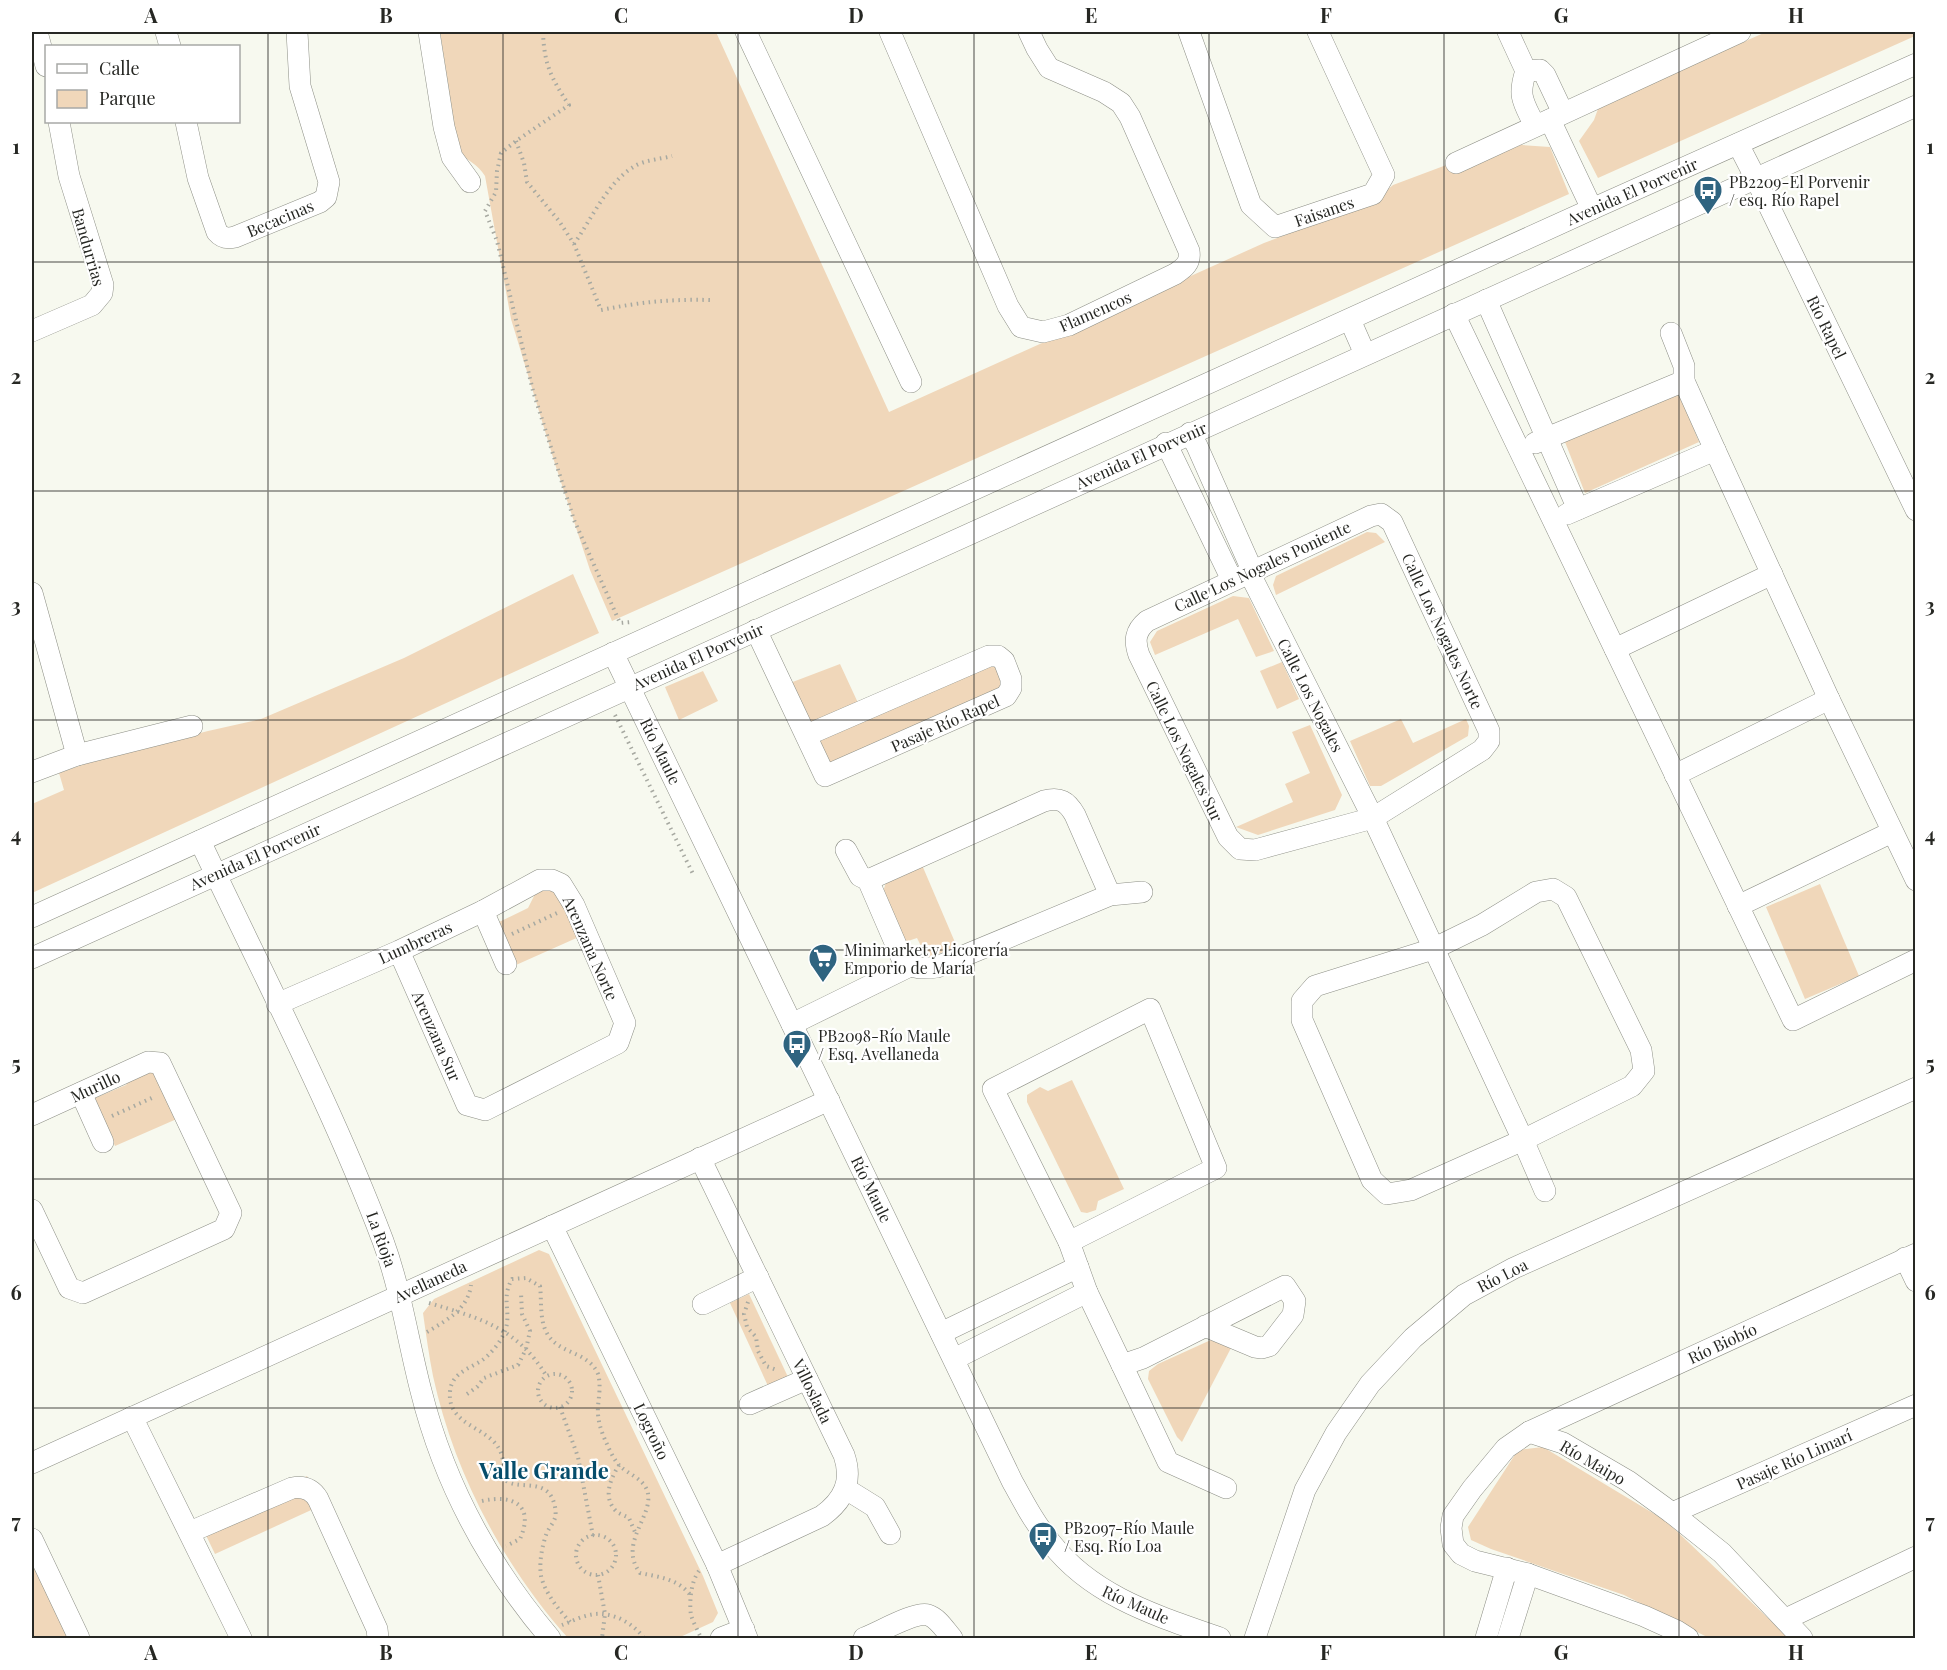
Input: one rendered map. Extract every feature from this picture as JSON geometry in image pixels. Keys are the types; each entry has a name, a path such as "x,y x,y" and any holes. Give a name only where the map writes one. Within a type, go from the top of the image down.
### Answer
{"street":[{"path":"37,32 45,62"},
{"name":"Becacinas","path":"186,123 198,178 220,236 235,237 320,202 326,197 329,182 300,86 297,32"},
{"path":"429,32 449,147 452,157 470,182"},
{"path":"746,32 911,382"},
{"name":"Flamencos","path":"890,32 1008,306 1021,327 1043,332 1069,326 1175,274 1184,268 1190,258 1189,251 1130,117 1121,103 1104,92 1049,68 1029,32"},
{"name":"Faisanes","path":"1189,32 1251,205 1275,227 1373,194 1384,175 1318,32"},
{"path":"1508,32 1526,71 1520,87 1521,96 1550,120"},
{"path":"1456,163 1740,32"},
{"name":"Avenida El Porvenir","path":"32,917 1916,64"},
{"path":"1526,71 1540,70 1545,75 1550,120 1592,209"},
{"name":"Avenida El Porvenir","path":"32,958 1916,106"},
{"name":"Bandurrias","path":"32,331 92,305 102,293 103,285 69,176 59,123"},
{"name":"Río Rapel","path":"1738,144 1916,510"},
{"path":"1486,300 1578,509"},
{"path":"1454,314 1792,1020 1916,960"},
{"path":"1350,320 1365,354"},
{"path":"1671,333 1684,366 1684,381 1829,699 1916,879"},
{"path":"1519,450 1684,381"},
{"name":"Calle Los Nogales","path":"1190,433 1197,446 1244,574"},
{"name":"Calle Los Nogales","path":"1167,443 1244,574 1372,818 1545,1191"},
{"path":"1553,520 1715,450"},
{"name":"Calle Los Nogales Poniente","path":"1137,634 1147,621 1371,516 1382,514 1392,522"},
{"name":"Calle Los Nogales Norte","path":"1372,818 1482,750 1489,741 1490,731 1392,522"},
{"path":"1615,649 1772,574"},
{"path":"32,593 77,755"},
{"path":"756,630 807,735"},
{"name":"Calle Los Nogales Sur","path":"1137,634 1139,655 1227,837 1240,849 1255,850 1372,818"},
{"name":"Río Maule","path":"613,653 1025,1506 1044,1535 1066,1561 1097,1587 1122,1601 1220,1638"},
{"name":"Pasaje Río Rapel","path":"989,656 998,656 1004,661 1011,679 1011,688 1006,696 825,776 807,735 989,656"},
{"path":"1675,775 1829,699"},
{"path":"32,772 77,755 192,726"},
{"path":"868,880 1044,801 1054,799 1062,800 1070,806 1110,895"},
{"path":"1738,906 1892,832"},
{"name":"La Rioja","path":"200,841 360,1181 393,1269 421,1391 435,1436 462,1506 489,1554 547,1635"},
{"path":"846,850 860,876 868,880 903,961 910,966 927,969 937,967 1110,895 1142,892"},
{"name":"Lumbreras","path":"277,1004 399,951 483,911 540,880 552,880"},
{"name":"Arenzana Norte","path":"485,1110 618,1043 625,1023 574,905 561,884 552,880"},
{"path":"1553,889 1566,897 1641,1050 1644,1071 1632,1086 1523,1140 1411,1190 1387,1194 1372,1180 1302,1020 1302,1001 1315,986 1433,949 1482,925 1536,892 1553,889"},
{"path":"483,911 506,964"},
{"name":"Arenzana Sur","path":"399,951 467,1105 485,1110"},
{"path":"792,1024 910,966"},
{"path":"1069,1242 1216,1168 1150,1010 993,1089 1069,1242 1087,1292 1168,1462 1226,1488"},
{"name":"Murillo","path":"32,1115 148,1062 160,1063 171,1088"},
{"path":"32,1210 69,1288 83,1293 224,1228 231,1213 171,1088"},
{"name":"Río Loa","path":"1255,1638 1305,1490 1336,1433 1370,1384 1413,1338 1464,1295 1514,1268 1916,1088"},
{"path":"81,1093 99,1133"},
{"name":"Avellaneda","path":"32,1463 829,1100"},
{"name":"Villoslada","path":"700,1158 844,1455 848,1473 846,1489"},
{"name":"Logroño","path":"552,1226 717,1565 746,1634"},
{"path":"1910,1256 1916,1281"},
{"name":"Río Biobío","path":"1529,1432 1910,1256"},
{"path":"941,1333 1078,1267"},
{"path":"703,1304 758,1277"},
{"path":"954,1359 1087,1292"},
{"path":"1122,1365 1143,1358 1205,1326"},
{"path":"750,1404 807,1379"},
{"name":"Pasaje Río Limarí","path":"1672,1513 1916,1405"},
{"path":"132,1417 241,1638"},
{"path":"1529,1432 1506,1448 1472,1489 1454,1516 1451,1528 1453,1544 1461,1554 1475,1561 1507,1568 1644,1616 1688,1638"},
{"name":"Río Maipo","path":"1529,1432 1563,1443 1628,1481 1672,1513 1722,1553 1802,1638"},
{"path":"190,1532 292,1488 299,1487 311,1491 318,1499 377,1629 378,1638"},
{"path":"717,1565 822,1516 835,1506 846,1489 875,1507 890,1534"},
{"path":"32,1539 80,1638"},
{"path":"1786,1619 1916,1557"},
{"path":"1486,1638 1507,1568"},
{"path":"1508,1638 1528,1575"},
{"path":"864,1638 926,1614 936,1618 952,1638"},
{"path":"721,1638 746,1634"}],"path":[{"path":"543,32 544,54 553,81 569,105 501,153 496,192 485,211 497,241 533,391 574,520 620,623 631,622"},
{"path":"516,141 524,163 527,182 559,221 574,244 601,310 676,299 711,300"},
{"path":"574,244 598,206 617,182 636,166 672,156"},
{"path":"615,715 694,876"},
{"path":"496,941 574,905"},
{"path":"99,1133 171,1088"},
{"path":"411,1341 450,1318 466,1302 471,1287 470,1263"},
{"path":"570,1622 556,1607 542,1577 541,1556 546,1533 555,1519 555,1505 548,1492 530,1485 511,1485 505,1480 501,1452 494,1442 460,1420 452,1406 450,1391 456,1377 490,1353 505,1332 508,1318 505,1302 507,1288 512,1279 526,1278 540,1286 543,1324 549,1337 590,1362 598,1375 599,1423 606,1443 619,1465 638,1479 647,1490 648,1504 635,1533 634,1564 640,1573 668,1578 687,1590 691,1596"},
{"path":"467,1394 484,1378 518,1365 526,1348 530,1331 522,1314 521,1293"},
{"path":"400,1295 480,1318 505,1332 526,1348 537,1360 547,1377"},
{"path":"556,1373 571,1383 572,1395 569,1401 560,1407 552,1408 540,1399 539,1384 547,1377 556,1373"},
{"path":"560,1407 578,1457 593,1536"},
{"path":"619,1465 610,1479 608,1495 616,1511 629,1518 635,1533"},
{"path":"462,1506 495,1498 506,1498 518,1503 525,1517 525,1527 520,1539 489,1554"},
{"path":"593,1536 606,1538 614,1546 615,1552 612,1567 603,1574 597,1575 583,1570 576,1558 579,1545 583,1540 593,1536"},
{"path":"702,1638 691,1615 691,1596 696,1575 704,1565 717,1565"},
{"path":"597,1575 604,1614 602,1638"},
{"path":"547,1635 588,1615 604,1614 623,1620 644,1638"}],"green space":[{"path":"440,32 716,32 889,412 1264,243 1374,201 1393,185 1449,164 1452,173 1521,145 1550,147 1569,194 612,621 590,570 511,319 485,176 458,151"},
{"path":"1766,32 1915,32 1915,36 1598,178 1579,141 1594,120 1599,106"},
{"path":"1680,394 1699,442 1585,493 1565,442"},
{"path":"1367,532 1376,533 1385,542 1276,595 1273,585 1276,576"},
{"path":"573,574 599,633 32,893 32,804 64,790 59,773 99,759 261,719 404,658"},
{"path":"1233,596 1249,598 1274,651 1256,657 1238,619 1155,655 1150,642 1157,631"},
{"path":"1282,662 1299,699 1277,709 1260,671"},
{"path":"840,664 865,718 983,666 994,666 999,670 1005,686 845,765 822,760 790,683"},
{"path":"703,671 718,701 679,720 665,687"},
{"path":"1401,719 1413,743 1466,719 1469,726 1468,736 1381,786 1370,786 1350,741"},
{"path":"1310,725 1342,795 1335,810 1258,835 1236,827 1293,802 1285,784 1310,773 1292,732"},
{"path":"922,865 957,947 927,958 917,938 905,942 883,892 887,879"},
{"path":"1820,884 1859,976 1805,999 1766,907"},
{"path":"545,889 562,894 581,936 516,965 497,923 528,908 535,894"},
{"path":"147,1070 161,1076 179,1118 115,1146 95,1098 126,1085 132,1076"},
{"path":"1072,1080 1124,1189 1098,1201 1096,1210 1087,1213 1081,1212 1027,1102 1027,1095 1040,1087 1048,1091"},
{"path":"539,1250 549,1254 703,1576 718,1613 713,1622 678,1638 568,1638 544,1610 502,1549 484,1516 454,1448 433,1376 423,1313 434,1299"},
{"path":"749,1294 788,1377 768,1386 730,1303"},
{"path":"1213,1339 1231,1348 1182,1442 1177,1437 1148,1379 1149,1371 1158,1364"},
{"path":"1543,1447 1666,1521 1789,1638 1709,1638 1624,1595 1471,1540 1468,1527 1518,1450"},
{"path":"307,1476 320,1506 215,1554 201,1525"},
{"path":"32,1561 69,1638 32,1638"}],"place":[{"name":"PB2209-El Porvenir / esq. Río Rapel","path":"1708,216"},
{"name":"Minimarket y Licorería Emporio de María","path":"823,984"},
{"name":"PB2098-Río Maule / Esq. Avellaneda","path":"797,1070"},
{"name":"PB2097-Río Maule / Esq. Río Loa","path":"1043,1562"}],"district":[{"name":"Valle Grande","path":"544,1470"}]}
